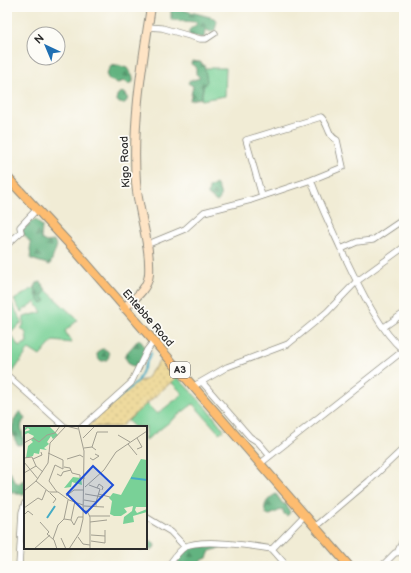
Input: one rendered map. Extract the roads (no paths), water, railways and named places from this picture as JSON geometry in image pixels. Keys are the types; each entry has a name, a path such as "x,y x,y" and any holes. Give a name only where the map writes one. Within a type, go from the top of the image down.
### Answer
{"main road":[{"name":"Entebbe Road","path":"7,177 74,248 124,308 243,442 304,516 349,566"}],"street":[{"name":"Kigo Road","path":"124,308 142,290 148,279 148,256 139,209 134,153 139,88 150,7"},
{"path":"148,27 162,28 200,39 206,39 215,33"},
{"path":"146,245 185,229 204,212 262,196 311,180 344,167 337,140 330,135 326,121 321,117 246,140 262,196"},
{"path":"261,463 404,350 397,345 384,327 356,282 325,216 311,180"},
{"path":"7,245 21,232 20,228 37,209"},
{"path":"341,248 357,242 373,240 404,219"},
{"path":"194,386 231,365 288,344 327,312 356,282 404,247"},
{"path":"384,327 404,313"},
{"path":"83,426 131,383 147,350 154,341"},
{"path":"7,375 65,426"},
{"path":"202,382 250,437 258,442 270,456"},
{"path":"243,442 250,437"},
{"path":"315,527 369,481 404,448"},
{"path":"19,566 22,512 24,506"},
{"path":"272,549 304,516"},
{"path":"147,518 171,532 185,547"},
{"path":"382,566 401,551 404,538"},
{"path":"168,566 185,547 193,543 204,543 272,549 287,566"}],"waterway":[{"path":"108,407 138,381 151,353"}]}
